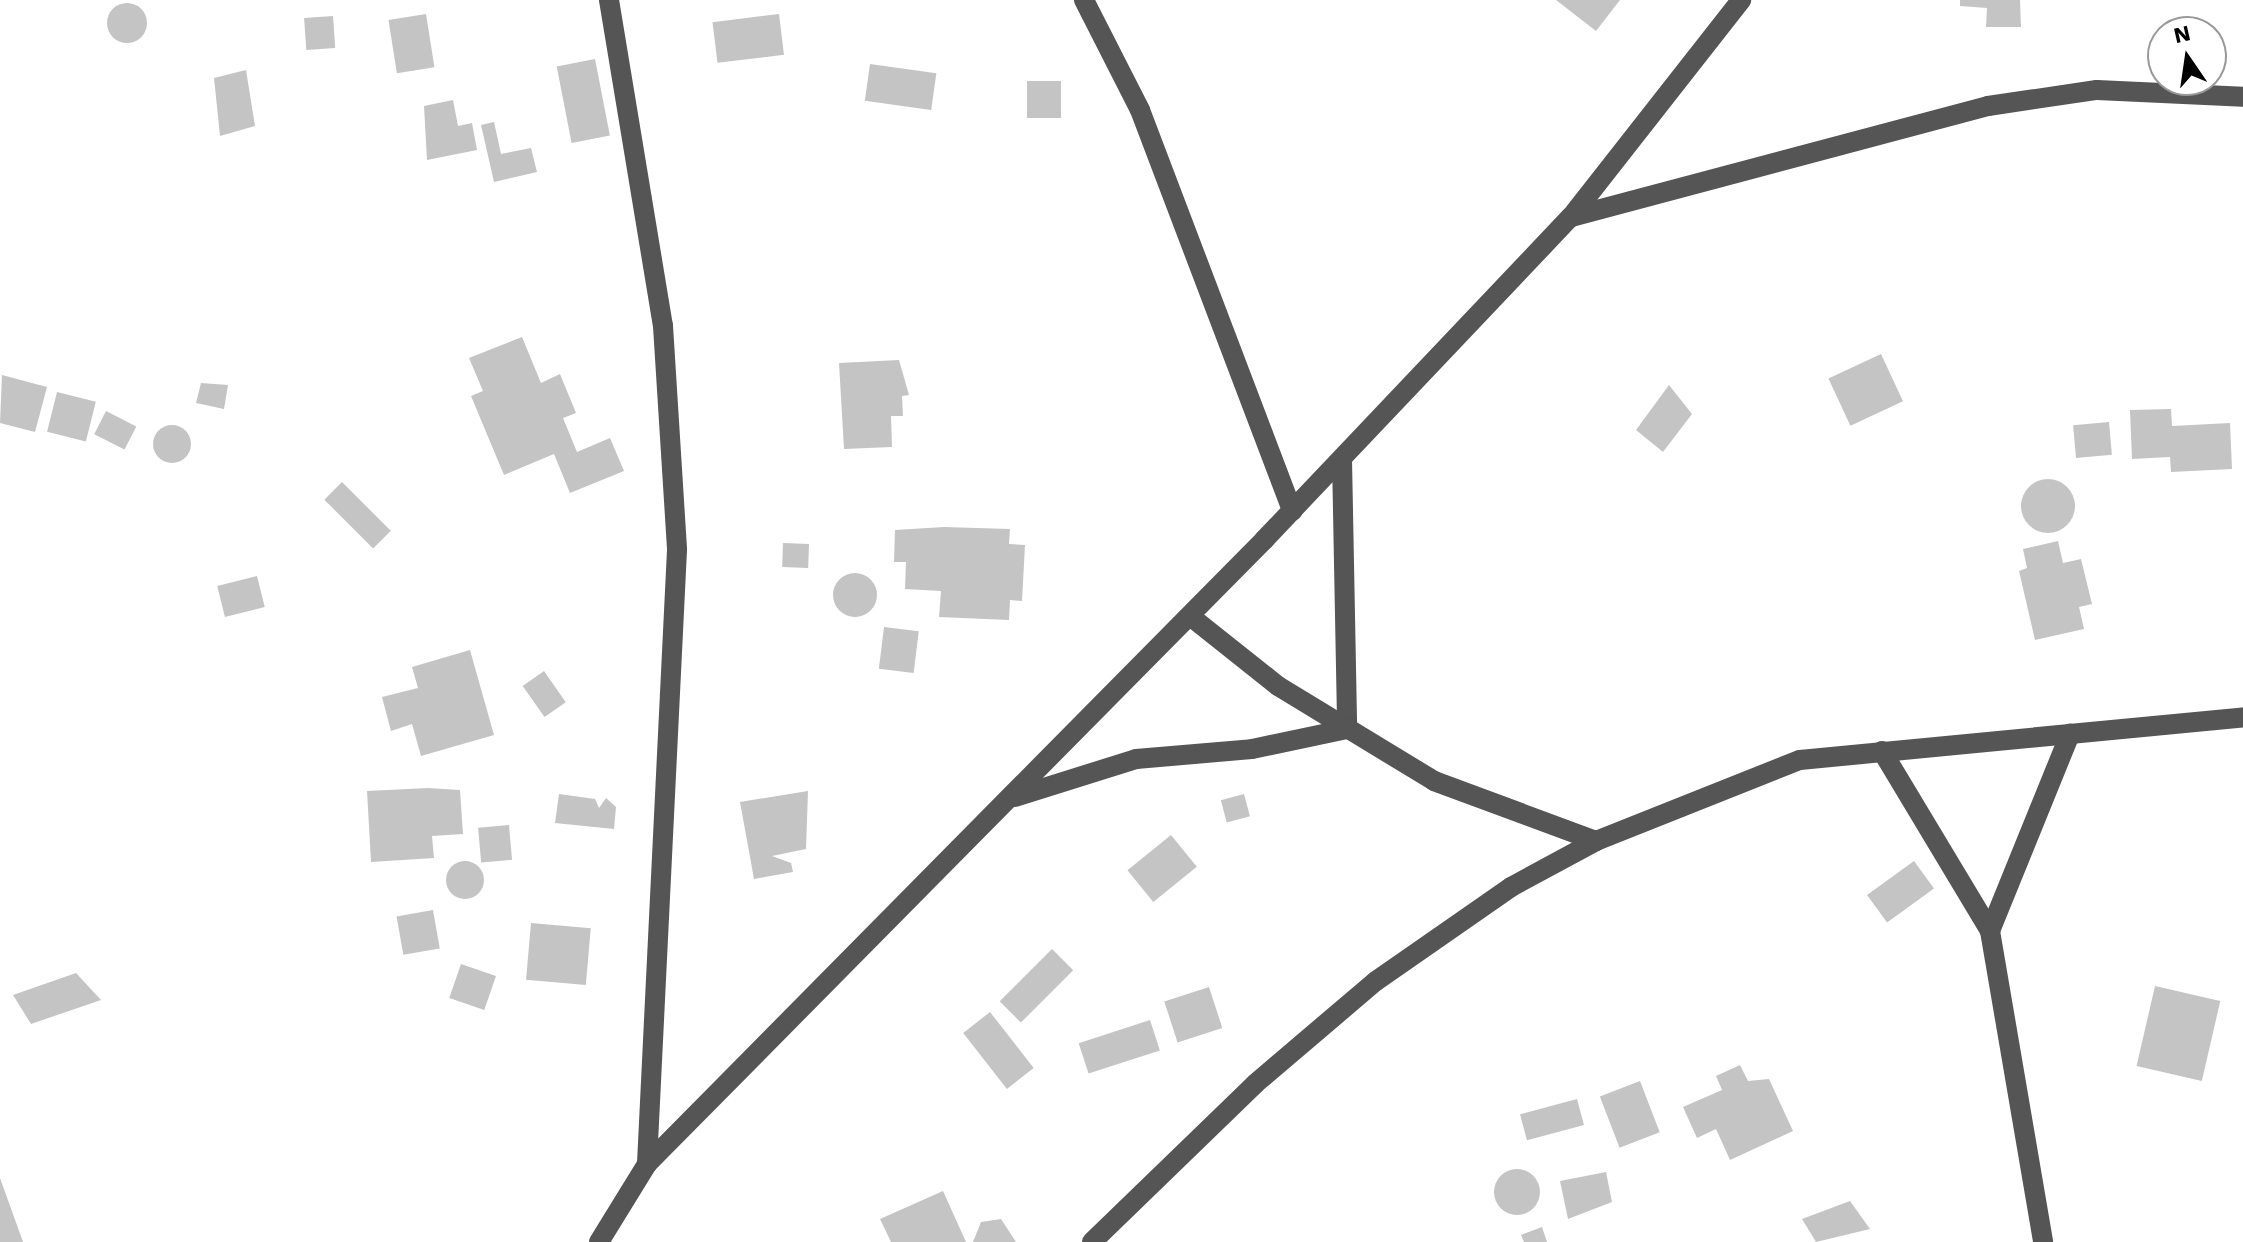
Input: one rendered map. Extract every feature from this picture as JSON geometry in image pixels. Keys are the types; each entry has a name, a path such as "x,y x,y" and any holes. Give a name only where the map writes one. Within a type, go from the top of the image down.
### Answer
{"street":[{"path":"609,0 663,326 677,550 647,1164"},
{"path":"1084,0 1140,110 1292,511"},
{"path":"599,1242 647,1164 1190,616 1571,217 1741,0"},
{"path":"1571,217 1988,106 2097,90 2243,97"},
{"path":"1342,459 1347,729"},
{"path":"1190,616 1278,686 1434,781 1596,841"},
{"path":"1092,1242 1256,1083 1376,981 1511,887 1596,841 1766,768 1882,751 2243,717"},
{"path":"1011,798 1136,759 1252,749 1347,729"},
{"path":"1990,931 2070,734"},
{"path":"1882,751 1990,931 2043,1242"}],"building":[{"path":"1556,0 1620,0 1596,31"},
{"path":"1960,0 2020,0 2021,27 1986,27 1987,8 1960,6"},
{"path":"127,3 141,9 147,23 141,37 127,43 113,37 107,23 113,9"},
{"path":"426,14 434,67 397,73 388,20"},
{"path":"779,14 784,55 717,63 712,22"},
{"path":"333,16 335,48 306,50 304,18"},
{"path":"595,59 610,136 572,143 557,66"},
{"path":"870,64 936,73 931,110 865,101"},
{"path":"246,70 255,126 220,136 214,78"},
{"path":"1027,81 1061,81 1061,118 1027,118"},
{"path":"453,100 458,126 472,123 477,150 427,160 424,106"},
{"path":"494,122 501,154 531,148 537,172 494,182 481,125"},
{"path":"522,337 541,383 560,374 576,413 563,418 577,452 610,438 624,471 570,493 554,454 504,475 471,396 483,391 469,358"},
{"path":"1881,354 1903,401 1850,426 1828,379"},
{"path":"899,360 909,395 902,396 903,416 891,416 892,447 844,449 839,363"},
{"path":"2,375 47,387 35,432 0,423"},
{"path":"201,383 228,385 224,409 196,403"},
{"path":"1669,385 1692,414 1663,452 1636,430"},
{"path":"57,392 96,402 86,441 47,432"},
{"path":"2171,409 2172,426 2230,423 2232,469 2171,472 2170,457 2132,459 2130,410"},
{"path":"106,411 136,426 124,450 94,434"},
{"path":"2109,422 2112,455 2076,458 2073,425"},
{"path":"172,425 186,430 191,444 186,458 172,463 158,458 153,444 158,430"},
{"path":"2048,479 2067,487 2075,506 2067,525 2048,533 2029,525 2021,506 2029,487"},
{"path":"342,482 391,531 373,548 324,500"},
{"path":"944,527 1010,529 1009,544 1025,545 1022,601 1010,600 1009,620 939,617 941,591 905,589 906,562 894,562 895,530"},
{"path":"2058,541 2063,563 2081,559 2092,604 2079,607 2084,629 2035,640 2019,571 2027,568 2023,549"},
{"path":"783,543 809,544 808,568 782,567"},
{"path":"855,573 870,580 877,595 870,610 855,617 840,610 833,595 840,580"},
{"path":"257,576 265,607 225,617 217,586"},
{"path":"884,627 919,631 914,673 879,669"},
{"path":"470,650 494,735 421,756 412,724 391,731 382,697 418,688 412,667"},
{"path":"544,671 566,702 544,717 523,686"},
{"path":"460,790 463,834 432,836 434,858 371,862 367,791"},
{"path":"808,791 806,849 772,856 791,863 793,872 754,879 740,802"},
{"path":"559,794 595,799 599,808 606,798 616,807 614,829 555,823"},
{"path":"1244,794 1250,816 1227,822 1221,800"},
{"path":"509,825 512,860 481,863 478,828"},
{"path":"1171,835 1197,867 1153,902 1127,870"},
{"path":"465,861 479,866 484,880 479,894 465,899 451,894 446,880 451,866"},
{"path":"1914,861 1934,889 1887,923 1867,895"},
{"path":"433,910 440,948 403,955 397,916"},
{"path":"531,923 591,928 586,985 526,980"},
{"path":"1052,949 1073,970 1021,1023 1000,1001"},
{"path":"461,964 496,976 484,1010 449,998"},
{"path":"76,973 101,1000 31,1024 13,995"},
{"path":"2155,986 2220,1001 2202,1081 2137,1066"},
{"path":"1209,987 1222,1028 1178,1042 1164,1002"},
{"path":"990,1012 1034,1068 1007,1089 963,1033"},
{"path":"1150,1020 1160,1050 1089,1074 1079,1043"},
{"path":"1740,1065 1748,1081 1769,1079 1793,1131 1730,1160 1716,1129 1697,1138 1683,1107 1722,1090 1716,1076"},
{"path":"1640,1081 1660,1132 1620,1148 1600,1096"},
{"path":"1577,1099 1584,1125 1527,1140 1520,1114"},
{"path":"1517,1169 1533,1176 1540,1192 1533,1208 1517,1215 1501,1208 1494,1192 1501,1176"},
{"path":"1606,1172 1612,1202 1568,1219 1560,1181"},
{"path":"0,1178 23,1242 0,1242"},
{"path":"943,1191 966,1242 891,1242 880,1219"},
{"path":"1850,1201 1870,1229 1816,1242 1802,1219"},
{"path":"1001,1219 1016,1242 973,1242 981,1222"},
{"path":"1542,1227 1547,1242 1524,1242 1521,1235"}]}
